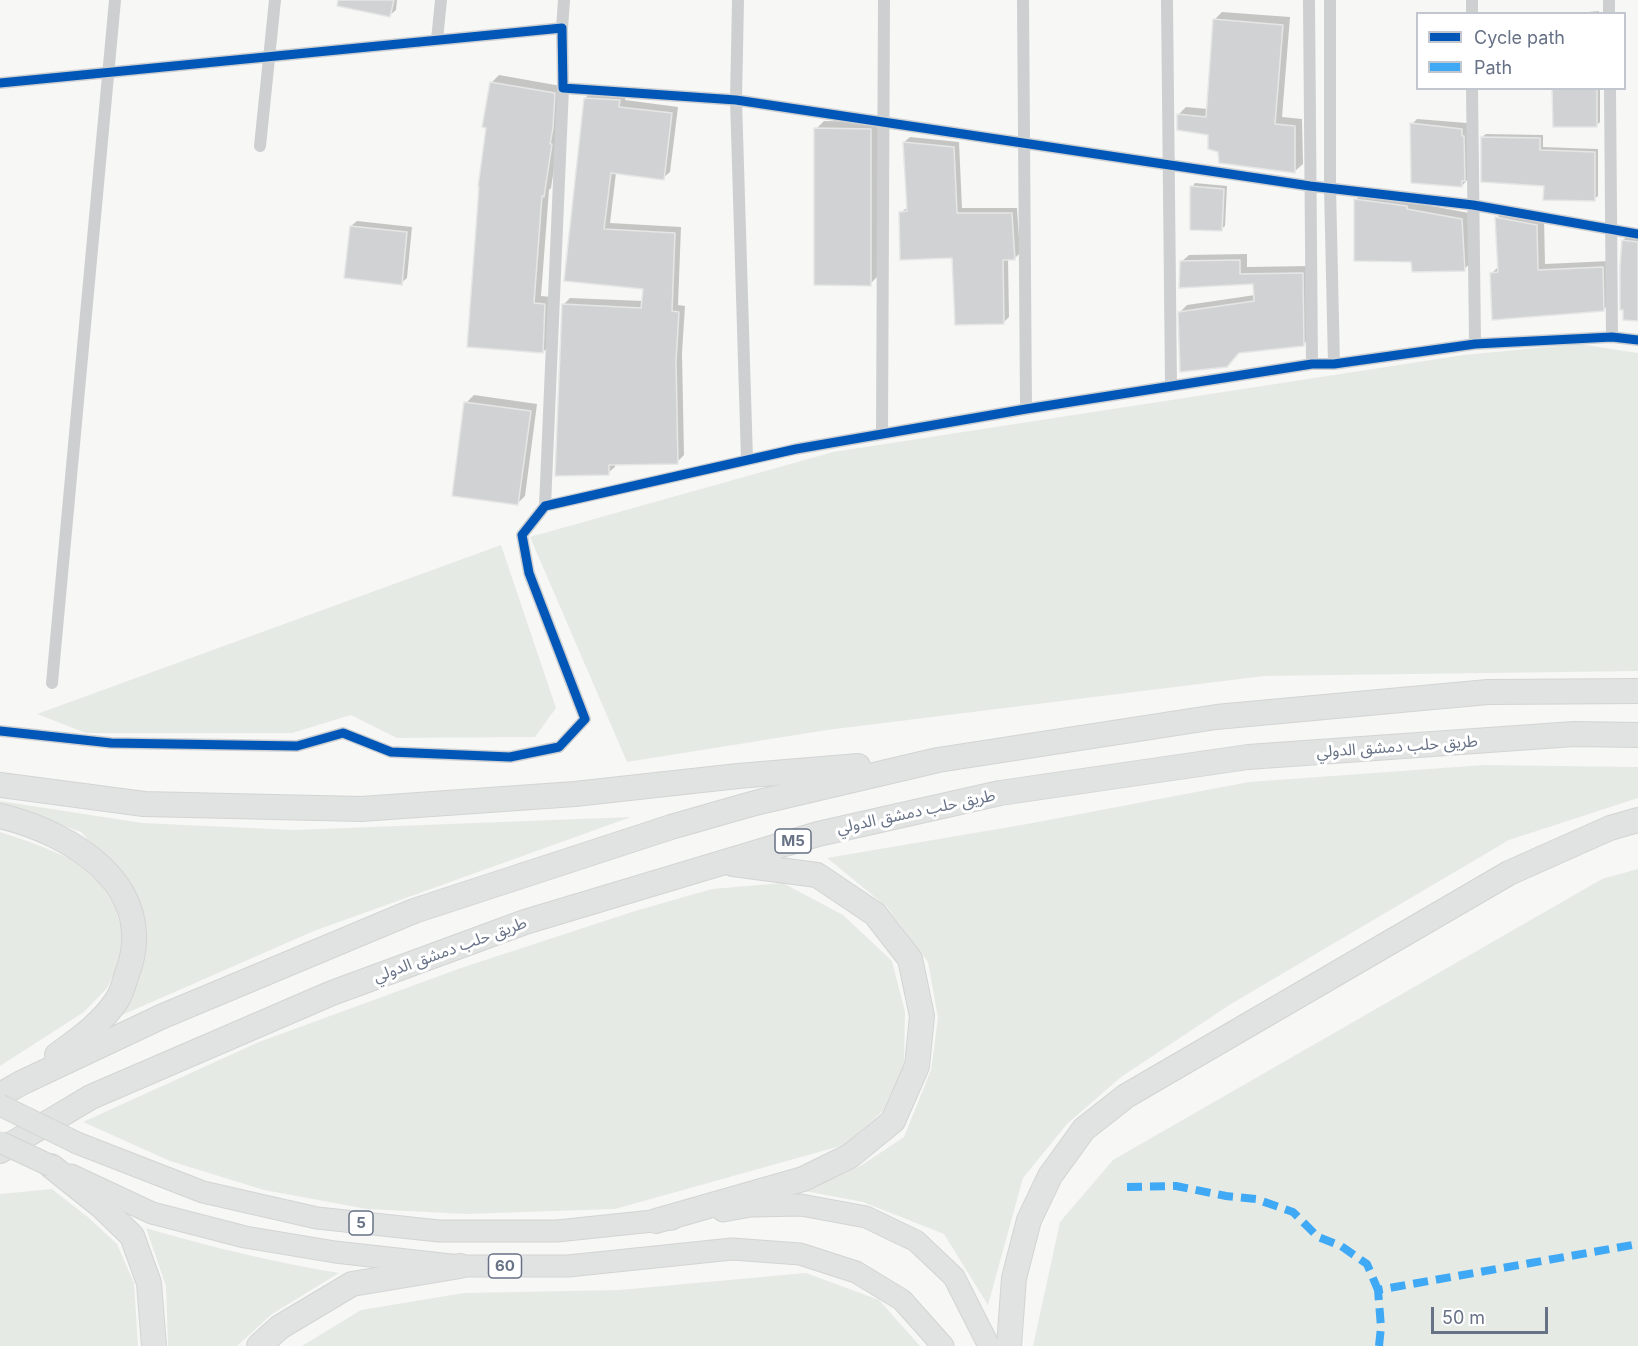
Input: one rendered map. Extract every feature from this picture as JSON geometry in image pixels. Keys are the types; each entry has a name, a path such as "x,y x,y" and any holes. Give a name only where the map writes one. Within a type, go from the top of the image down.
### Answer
{"highway":[{"path":"0,785 144,804 361,809 575,794 738,776 938,760 1216,717 1488,692 1638,691"},
{"name":"طريق حلب دمشق الدولي","path":"0,1151 91,1097 333,993 525,922 818,834 1000,794 1248,757 1574,734 1638,735"},
{"path":"10,1089 163,1016 414,911 671,827 755,803 938,760"},
{"path":"0,816 35,826 87,853 107,871 121,891 130,913 135,935 134,952 118,998 102,1020 10,1089"},
{"path":"1009,1346 1014,1278 1029,1220 1050,1176 1084,1128 1126,1096 1509,873 1610,828 1638,820"},
{"path":"656,1221 803,1179 850,1156 893,1121 917,1066 922,1016 910,959 875,914 818,875 722,862"},
{"name":"5","path":"0,1105 76,1143 203,1192 317,1218 439,1231 557,1231 656,1221"},
{"path":"0,1142 51,1166 132,1236 149,1283 154,1346"},
{"name":"60","path":"51,1166 152,1213 245,1237 335,1252 460,1266 568,1266 732,1249 800,1254 856,1272 902,1299 943,1346"},
{"path":"656,1221 752,1206 781,1205 801,1205 866,1217 916,1241 954,1276 989,1346"},
{"path":"259,1346 280,1327 352,1284 460,1266"}],"street":[{"path":"52,683 115,0"},
{"path":"260,146 275,0"},
{"path":"437,40 441,0"},
{"path":"0,731 111,742 297,746 343,733 391,752 510,757 558,747 585,719 529,573 522,535 545,506 563,88 564,0"},
{"path":"738,0 736,100 747,460"},
{"path":"882,434 884,0"},
{"path":"1023,0 1026,409"},
{"path":"1167,0 1171,386"},
{"path":"1309,0 1312,364"},
{"path":"1330,0 1330,187 1334,364"},
{"path":"0,83 562,27"},
{"path":"563,88 736,100 1310,186 1473,205 1638,234"},
{"path":"1472,90 1474,344"},
{"path":"1610,90 1612,337"},
{"path":"545,506 796,449 1026,409 1312,364 1334,364 1474,344 1612,337 1638,340"}],"shaded area":[{"path":"1579,344 1638,353 1638,671 1264,676 827,730 627,762 530,537 833,452 1464,355"},
{"path":"501,545 556,708 535,737 397,738 351,715 292,733 86,733 37,714"},
{"path":"1484,765 1638,767 1638,798 1509,840 1231,1004 1121,1077 1067,1124 1023,1178 988,1305 944,1234 863,1202 805,1191 862,1165 904,1137 931,1070 938,1018 928,962 887,907 827,858 1027,824 1249,782"},
{"path":"0,801 142,823 294,830 631,817 314,931 122,1015 138,974 127,882 81,832 16,809 0,806"},
{"path":"0,832 74,860 99,883 115,906 122,932 121,959 107,988 84,1012 0,1066"},
{"path":"1638,869 1638,1346 1033,1346 1060,1222 1113,1160 1602,879"},
{"path":"783,883 843,915 892,961 905,1012 904,1065 883,1111 844,1145 615,1209 466,1214 367,1209 264,1190 170,1161 83,1122 259,1042 461,968 635,911 712,889"},
{"path":"52,1189 117,1244 134,1283 138,1346 0,1346 0,1194"},
{"path":"146,1228 242,1254 339,1273 272,1314 237,1346 168,1346 166,1286"},
{"path":"806,1273 879,1300 920,1346 302,1346 361,1310 464,1293 619,1290"}],"building":[{"path":"338,0 394,0 390,17 337,6"},
{"path":"1213,19 1283,25 1275,124 1295,126 1295,173 1219,163 1218,152 1208,149 1208,135 1177,130 1177,114 1206,117"},
{"path":"490,82 555,93 550,144 552,144 544,197 542,196 534,303 545,304 543,353 467,347 478,187 486,128 482,127"},
{"path":"1552,90 1597,90 1597,127 1553,127"},
{"path":"584,98 620,100 619,107 672,113 664,180 611,173 604,229 675,233 672,311 679,312 676,361 678,464 609,465 609,475 555,476 562,304 641,308 643,289 564,281"},
{"path":"1410,123 1462,129 1465,181 1462,181 1462,187 1411,183"},
{"path":"814,128 871,129 871,286 814,285"},
{"path":"1481,137 1540,138 1540,150 1595,152 1595,201 1543,200 1544,186 1481,182"},
{"path":"903,142 954,147 957,213 1012,213 1015,260 1003,260 1004,324 955,325 952,258 900,260 899,212 907,211"},
{"path":"1190,186 1224,189 1222,231 1190,230"},
{"path":"1354,199 1407,206 1407,209 1462,219 1465,271 1412,272 1411,262 1354,261"},
{"path":"1495,217 1537,225 1538,270 1603,267 1604,311 1492,320 1490,273 1498,272"},
{"path":"350,226 407,232 402,285 344,278"},
{"path":"1622,240 1638,242 1638,321 1623,320 1623,310 1620,310"},
{"path":"1240,260 1240,274 1303,273 1304,346 1239,353 1227,367 1180,372 1178,312 1254,301 1253,284 1179,288 1180,261"},
{"path":"464,402 531,411 518,505 452,496"}],"marked path":[{"path":"1127,1187 1176,1186 1226,1196 1256,1199 1293,1212 1318,1237 1341,1246 1367,1264 1378,1290"},
{"path":"1379,1346 1381,1327 1378,1290 1638,1244"}],"cycle path":[{"path":"0,83 562,28 563,88 736,100 1310,186 1473,205 1638,234"},
{"path":"0,731 111,743 297,746 343,733 391,752 510,757 559,747 585,719 529,573 522,535 545,506 796,449 1026,409 1312,364 1334,364 1475,344 1612,337 1638,340"}]}
